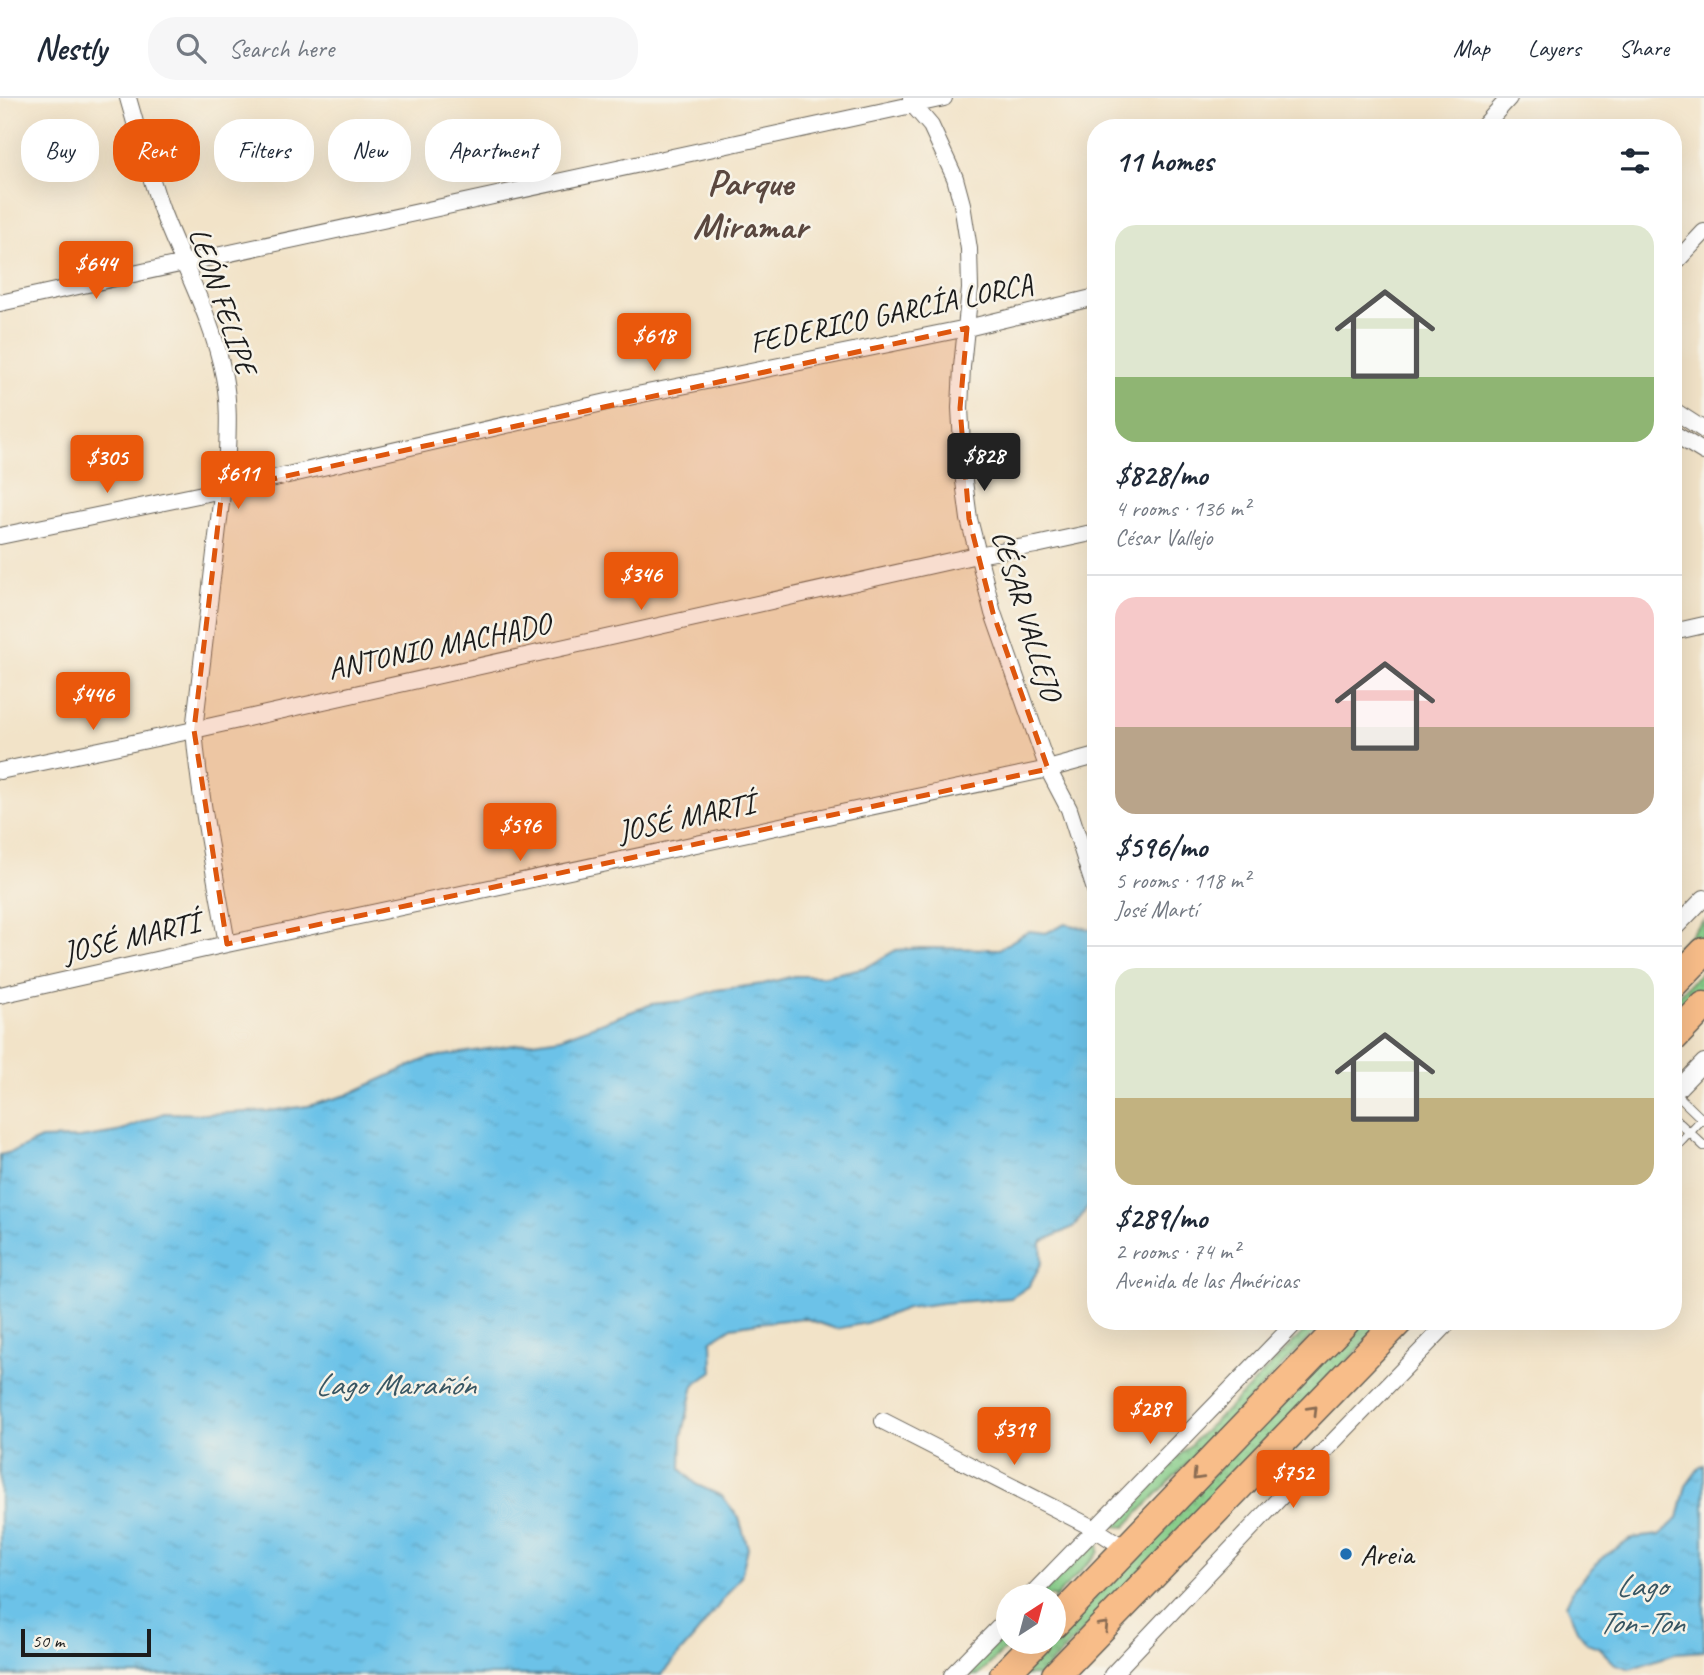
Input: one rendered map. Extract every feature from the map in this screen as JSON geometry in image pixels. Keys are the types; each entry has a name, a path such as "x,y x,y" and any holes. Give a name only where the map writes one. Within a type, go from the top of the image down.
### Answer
{"highway":[{"path":"1682,975 1704,952"},
{"path":"1682,1029 1704,1006"},
{"path":"1066,1612 1337,1330"},
{"path":"1056,1675 1390,1330"},
{"path":"1004,1675 1024,1654"}],"street":[{"name":"LEÓN FELIPE","path":"128,98 148,171 201,302 224,377 228,415 227,452 194,730 204,817 227,944"},
{"path":"0,303 912,101 944,98"},
{"path":"1490,119 1509,98"},
{"name":"CÉSAR VALLEJO","path":"912,101 931,126 955,178 969,249 970,289 960,408 969,519 993,613 1048,769 1069,809 1087,865"},
{"path":"1682,255 1704,232"},
{"name":"FEDERICO GARCÍA LORCA","path":"0,536 222,490 642,394 967,328 1087,299"},
{"path":"1682,416 1704,430"},
{"path":"1682,439 1704,452"},
{"name":"ANTONIO MACHADO","path":"0,771 978,555 1087,534"},
{"path":"1682,630 1704,625"},
{"name":"JOSÉ MARTÍ","path":"0,995 1087,758"},
{"path":"1682,921 1704,898"},
{"path":"1682,1085 1704,1062"},
{"path":"1042,1584 1288,1330"},
{"path":"1112,1675 1441,1330"},
{"path":"883,1421 1095,1529 1126,1549"},
{"path":"952,1675 996,1630"}],"lane":[{"path":"1682,1100 1703,1119 1682,1140"},
{"path":"1682,1125 1704,1146"}],"highlighted area":[{"path":"967,328 960,408 969,519 993,613 1048,769 227,944 194,730 222,490"}],"green space":[{"path":"1704,920 1704,933 1682,955 1682,943"},
{"path":"1704,969 1704,994 1682,1017 1682,992"},
{"path":"1305,1330 1317,1330 1125,1527 1114,1526 1110,1522"},
{"path":"1353,1330 1377,1330 1066,1648 1066,1625"},
{"path":"1093,1539 1098,1541 1099,1552 1066,1586 1066,1584 1050,1584"},
{"path":"996,1640 996,1654 1000,1654 979,1675 962,1675"},
{"path":"1037,1654 1061,1654 1040,1675 1017,1675"}],"water":[{"name":"Lago Marañón","path":"1065,924 1087,928 1087,1208 1075,1226 1041,1242 1042,1262 1029,1286 1011,1298 907,1308 866,1323 836,1329 804,1318 758,1323 732,1327 712,1340 713,1371 694,1385 682,1437 681,1469 697,1485 722,1496 739,1518 748,1548 741,1576 661,1675 0,1675 0,1155 41,1139 80,1138 117,1132 164,1113 269,1111 308,1106 347,1095 428,1058 560,1038 652,1004 682,1001 716,990 763,984 794,976 825,976 867,967 896,950 999,949 1029,931 1046,933"},
{"name":"Lago Ton-Ton","path":"1704,1465 1704,1651 1677,1653 1630,1669 1615,1664 1598,1647 1587,1643 1577,1630 1566,1605 1574,1588 1603,1557 1633,1538 1660,1535 1678,1518 1686,1486"}],"place":[{"name":"Areia","path":"1346,1554"}],"district":[{"name":"Parque Miramar","path":"750,204"}]}
